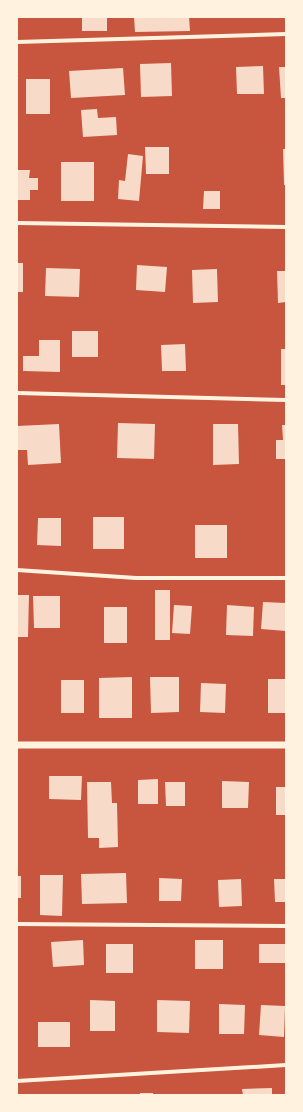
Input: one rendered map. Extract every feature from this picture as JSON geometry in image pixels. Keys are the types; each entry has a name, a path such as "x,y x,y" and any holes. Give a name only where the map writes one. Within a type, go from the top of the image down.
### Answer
{"street":[{"path":"17,42 286,34"},
{"path":"17,223 286,227"},
{"path":"17,393 286,400"},
{"path":"17,570 136,578 286,578"},
{"path":"17,745 286,745"},
{"path":"17,924 286,926"},
{"path":"17,1081 286,1065"}],"building":[{"path":"82,17 107,17 107,31 82,31"},
{"path":"134,17 189,17 190,31 135,32"},
{"path":"171,63 172,96 141,97 140,64"},
{"path":"263,66 264,94 237,94 236,67"},
{"path":"279,67 286,67 286,98 281,98"},
{"path":"123,68 125,95 71,98 69,71"},
{"path":"26,79 50,79 50,114 26,114"},
{"path":"97,109 98,118 116,117 117,135 83,137 81,110"},
{"path":"145,147 169,147 169,174 146,174"},
{"path":"283,149 286,149 286,185 284,185"},
{"path":"128,154 143,156 139,201 118,199 119,180 125,181"},
{"path":"61,162 94,162 94,201 61,201"},
{"path":"17,170 30,170 29,178 38,178 38,190 30,190 30,200 17,200"},
{"path":"204,191 220,191 220,209 203,209"},
{"path":"17,263 23,263 23,292 17,292"},
{"path":"137,265 167,267 165,292 136,290"},
{"path":"46,268 80,269 79,297 45,296"},
{"path":"217,269 218,302 193,303 192,270"},
{"path":"277,271 286,271 286,302 278,303"},
{"path":"72,331 98,331 98,357 72,357"},
{"path":"39,340 60,340 60,372 23,371 23,356 39,356"},
{"path":"185,344 186,371 162,371 161,345"},
{"path":"281,349 286,349 286,385 281,385"},
{"path":"118,423 155,424 154,459 117,458"},
{"path":"59,424 61,463 28,465 27,450 17,450 17,426"},
{"path":"213,424 238,424 239,464 213,465"},
{"path":"282,425 286,425 286,459 276,459 276,440 283,440"},
{"path":"93,517 124,517 124,549 93,549"},
{"path":"38,518 61,518 61,546 37,545"},
{"path":"195,525 227,525 227,558 195,558"},
{"path":"155,590 170,590 170,640 155,640"},
{"path":"17,595 29,595 28,637 17,637"},
{"path":"33,596 60,596 60,628 34,628"},
{"path":"263,602 286,603 286,631 261,629"},
{"path":"174,605 192,606 190,634 172,633"},
{"path":"227,605 254,607 253,636 226,635"},
{"path":"104,607 127,607 127,643 104,643"},
{"path":"132,677 132,718 99,718 99,678"},
{"path":"150,677 179,677 179,712 151,713"},
{"path":"268,679 286,679 286,713 268,713"},
{"path":"61,680 84,680 84,713 61,713"},
{"path":"201,683 226,684 225,713 200,712"},
{"path":"49,776 82,776 81,800 49,799"},
{"path":"158,779 158,804 138,804 138,780"},
{"path":"222,781 249,782 248,808 222,808"},
{"path":"87,782 111,782 112,803 117,803 118,847 99,848 99,838 88,838"},
{"path":"165,782 185,782 185,806 166,806"},
{"path":"276,787 286,787 286,815 276,815"},
{"path":"126,873 127,903 82,904 81,874"},
{"path":"40,875 63,875 62,916 40,915"},
{"path":"17,876 21,876 21,898 17,898"},
{"path":"159,878 182,879 181,901 159,901"},
{"path":"241,879 242,906 219,907 218,880"},
{"path":"274,879 286,879 286,902 275,902"},
{"path":"83,940 84,965 53,967 51,942"},
{"path":"195,940 223,940 223,969 195,969"},
{"path":"106,944 133,944 133,973 106,973"},
{"path":"259,944 286,944 286,963 259,963"},
{"path":"90,1000 115,1001 115,1031 90,1031"},
{"path":"157,1000 190,1001 189,1033 157,1032"},
{"path":"219,1004 245,1005 244,1034 219,1034"},
{"path":"261,1005 285,1006 284,1037 259,1035"},
{"path":"38,1022 70,1022 70,1047 38,1047"},
{"path":"272,1088 272,1095 243,1095 242,1089"},
{"path":"140,1093 153,1093 153,1095 140,1095"}]}
